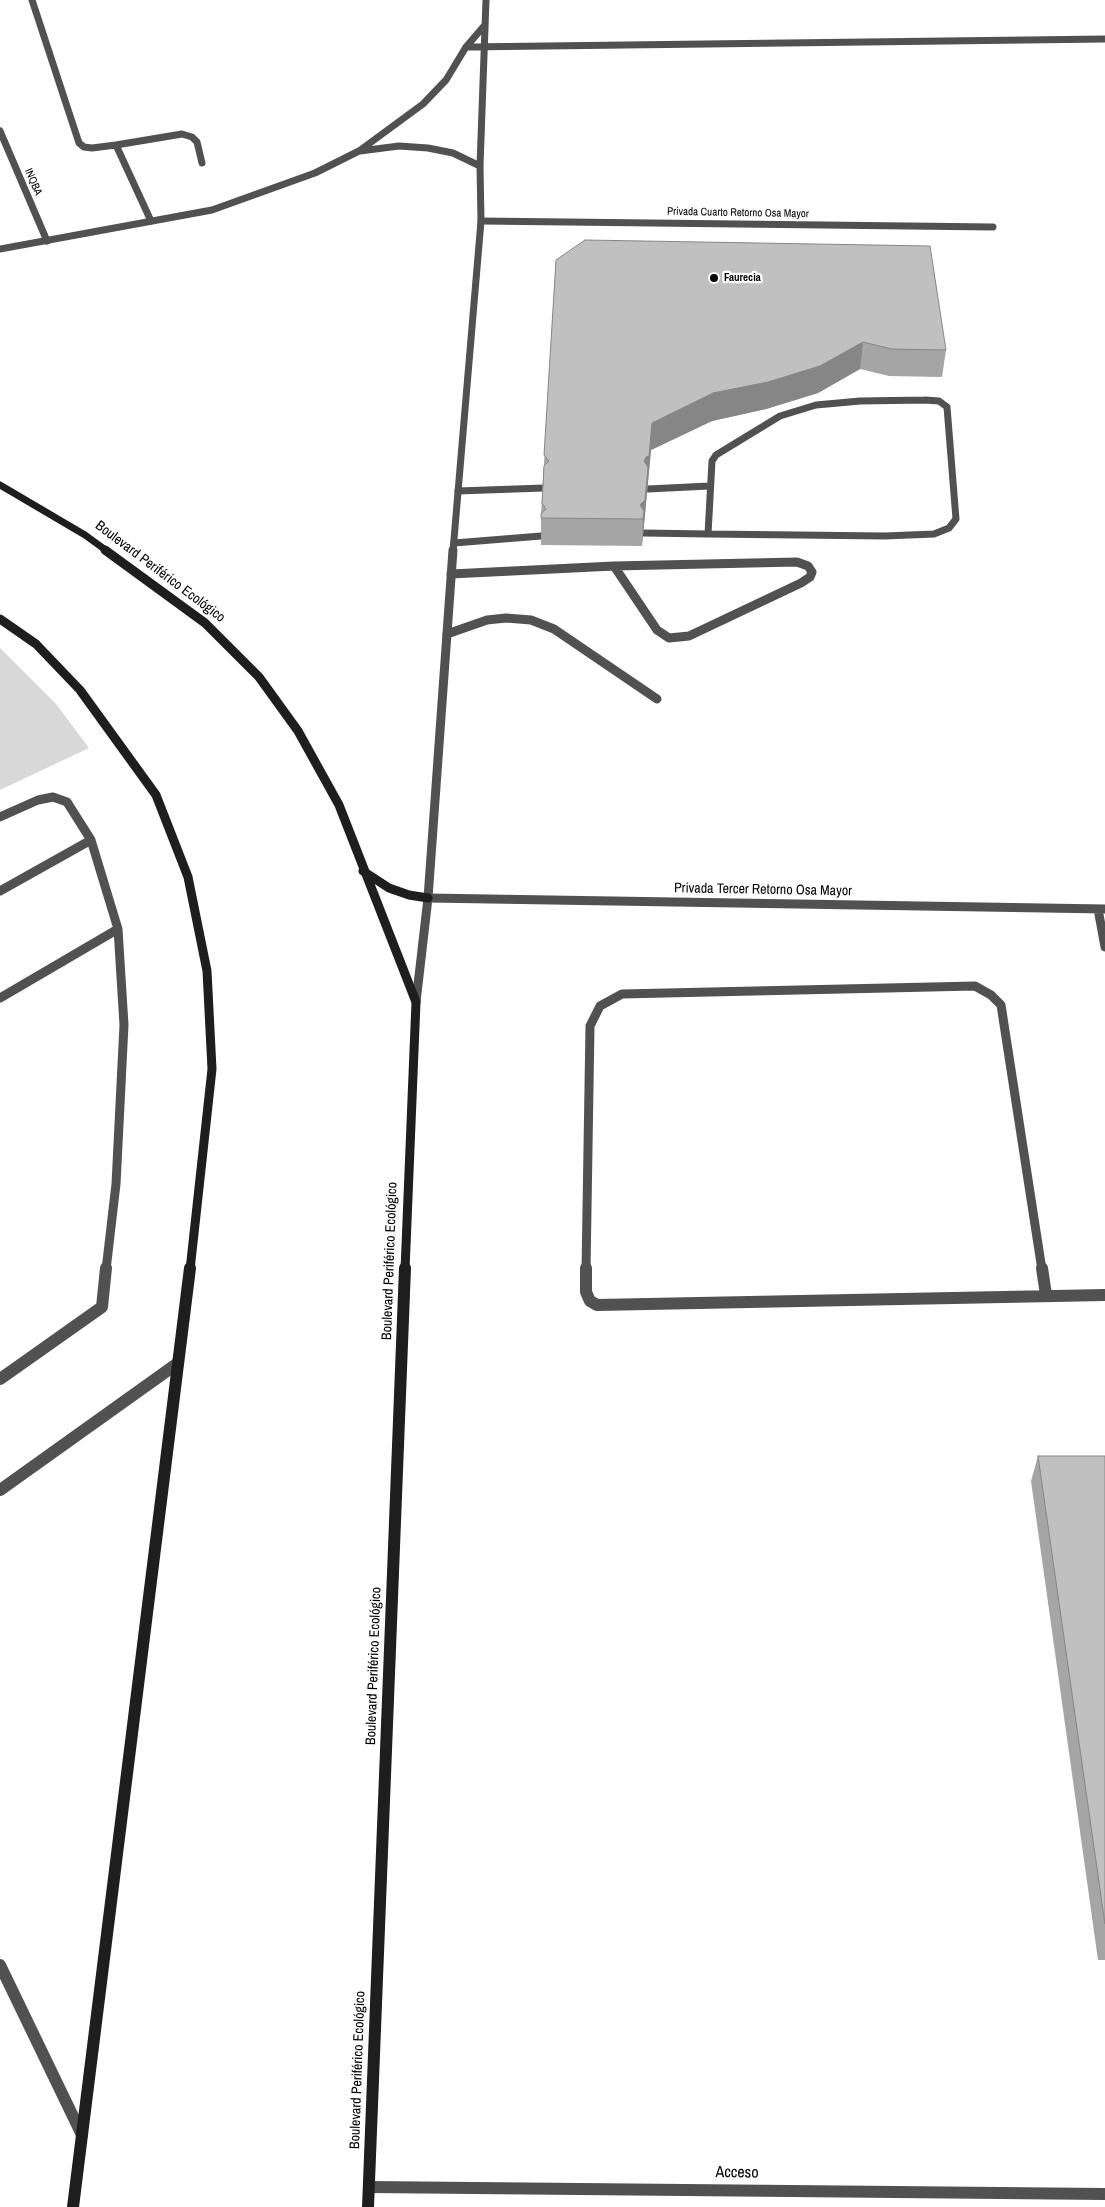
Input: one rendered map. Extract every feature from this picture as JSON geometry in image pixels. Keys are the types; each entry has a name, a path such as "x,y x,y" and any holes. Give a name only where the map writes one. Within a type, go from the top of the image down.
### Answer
{"street":[{"path":"32,0 79,143 84,147 92,148 182,134 192,137 197,142 202,163"},
{"path":"416,1002 428,898 450,574 481,221 480,166 486,0"},
{"path":"0,250 212,210 314,174 359,151 423,104 446,80 466,46 484,26"},
{"path":"466,46 1105,39"},
{"name":"INQBA","path":"0,131 3,147 47,241"},
{"path":"116,145 151,221"},
{"path":"359,151 399,146 428,148 453,154 480,166"},
{"name":"Privada Cuarto Retorno Osa Mayor","path":"481,221 994,227"},
{"path":"644,533 708,534 884,536 934,534 949,528 956,519 947,407 939,401 925,400 860,401 816,405 780,416 716,455 710,466 708,534"},
{"path":"648,489 710,486"},
{"name":"Boulevard Periférico Ecológico","path":"3,488 85,535 205,623 259,677 298,731 339,805 416,1002 368,2207"},
{"path":"458,491 544,488"},
{"path":"454,544 542,536"},
{"path":"450,574 614,566 797,562 808,566 812,572 810,577 801,583 697,632 680,638 669,638 657,630 614,566"},
{"path":"0,618 36,644 86,698 156,795 188,877 207,971 212,1069 178,1363 73,2207"},
{"path":"447,634 487,620 506,618 531,620 554,629 657,699"},
{"path":"0,817 38,800 53,797 67,802 91,840 118,929 124,1025 116,1184 102,1307 0,1379"},
{"path":"0,891 91,840"},
{"path":"363,870 389,888 409,895 428,898"},
{"name":"Privada Tercer Retorno Osa Mayor","path":"428,898 1101,909"},
{"path":"1101,909 1105,948"},
{"path":"0,998 118,929"},
{"path":"1046,1295 1001,1005 991,995 975,986 622,994 600,1006 590,1026 586,1292 590,1301 598,1305 1105,1294"},
{"path":"0,1490 178,1363"},
{"path":"0,1966 82,2136"},
{"name":"Acceso","path":"370,2187 1105,2194"}],"shaded area":[{"path":"0,648 56,704 89,748 0,790"}],"building":[{"path":"585,240 930,246 946,350 892,349 863,342 820,366 768,382 713,393 652,423 649,456 644,461 648,467 645,500 640,505 644,511 643,519 541,518 541,514 546,509 542,503 544,466 549,461 544,455 556,260"},
{"path":"1038,1456 1105,1456 1105,1924"}],"place":[{"name":"Faurecia","path":"714,278"}]}
